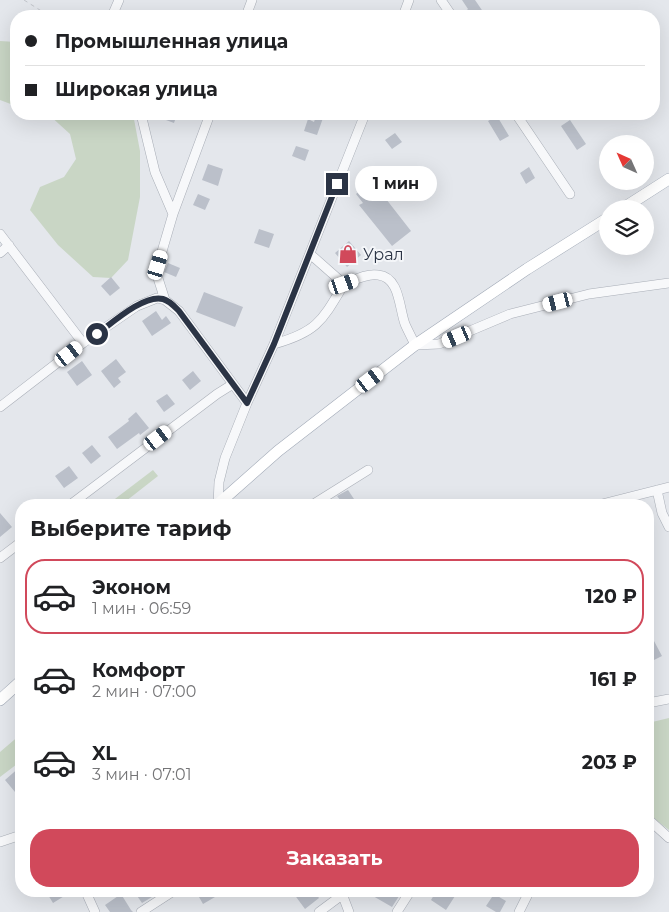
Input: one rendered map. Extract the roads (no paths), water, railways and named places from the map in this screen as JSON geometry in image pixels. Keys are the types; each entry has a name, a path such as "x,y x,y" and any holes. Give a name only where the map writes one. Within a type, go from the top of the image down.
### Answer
{"main road":[{"path":"636,200 669,178"},
{"path":"225,499 278,451 415,345 527,269 599,224"},
{"path":"0,700 15,686"}],"street":[{"path":"142,120 155,172 173,214"},
{"path":"165,300 157,275 158,265 173,214 208,120"},
{"path":"218,499 219,482 225,458 247,403 274,344 363,120"},
{"path":"520,120 570,194"},
{"path":"0,234 83,343"},
{"path":"0,253 9,245"},
{"path":"310,254 344,284"},
{"path":"274,344 292,339 316,326 344,284 368,275 380,274 388,279 398,294 405,323 415,345 439,344 510,314 589,294 669,283"},
{"path":"0,407 83,343 137,306 157,298 165,300 179,311 247,403"},
{"path":"78,499 233,384"},
{"path":"322,499 368,470"},
{"path":"622,499 669,487"},
{"path":"657,490 662,513 669,527"},
{"path":"0,558 15,547"},
{"path":"654,702 669,699"},
{"path":"654,825 669,838"},
{"path":"0,842 15,838"},
{"path":"88,897 94,912"},
{"path":"141,912 164,897"},
{"path":"319,912 336,897"},
{"path":"344,897 349,912"},
{"path":"397,912 407,897"},
{"path":"519,912 526,897"}],"place":[{"name":"Урал","path":"348,254"}]}
